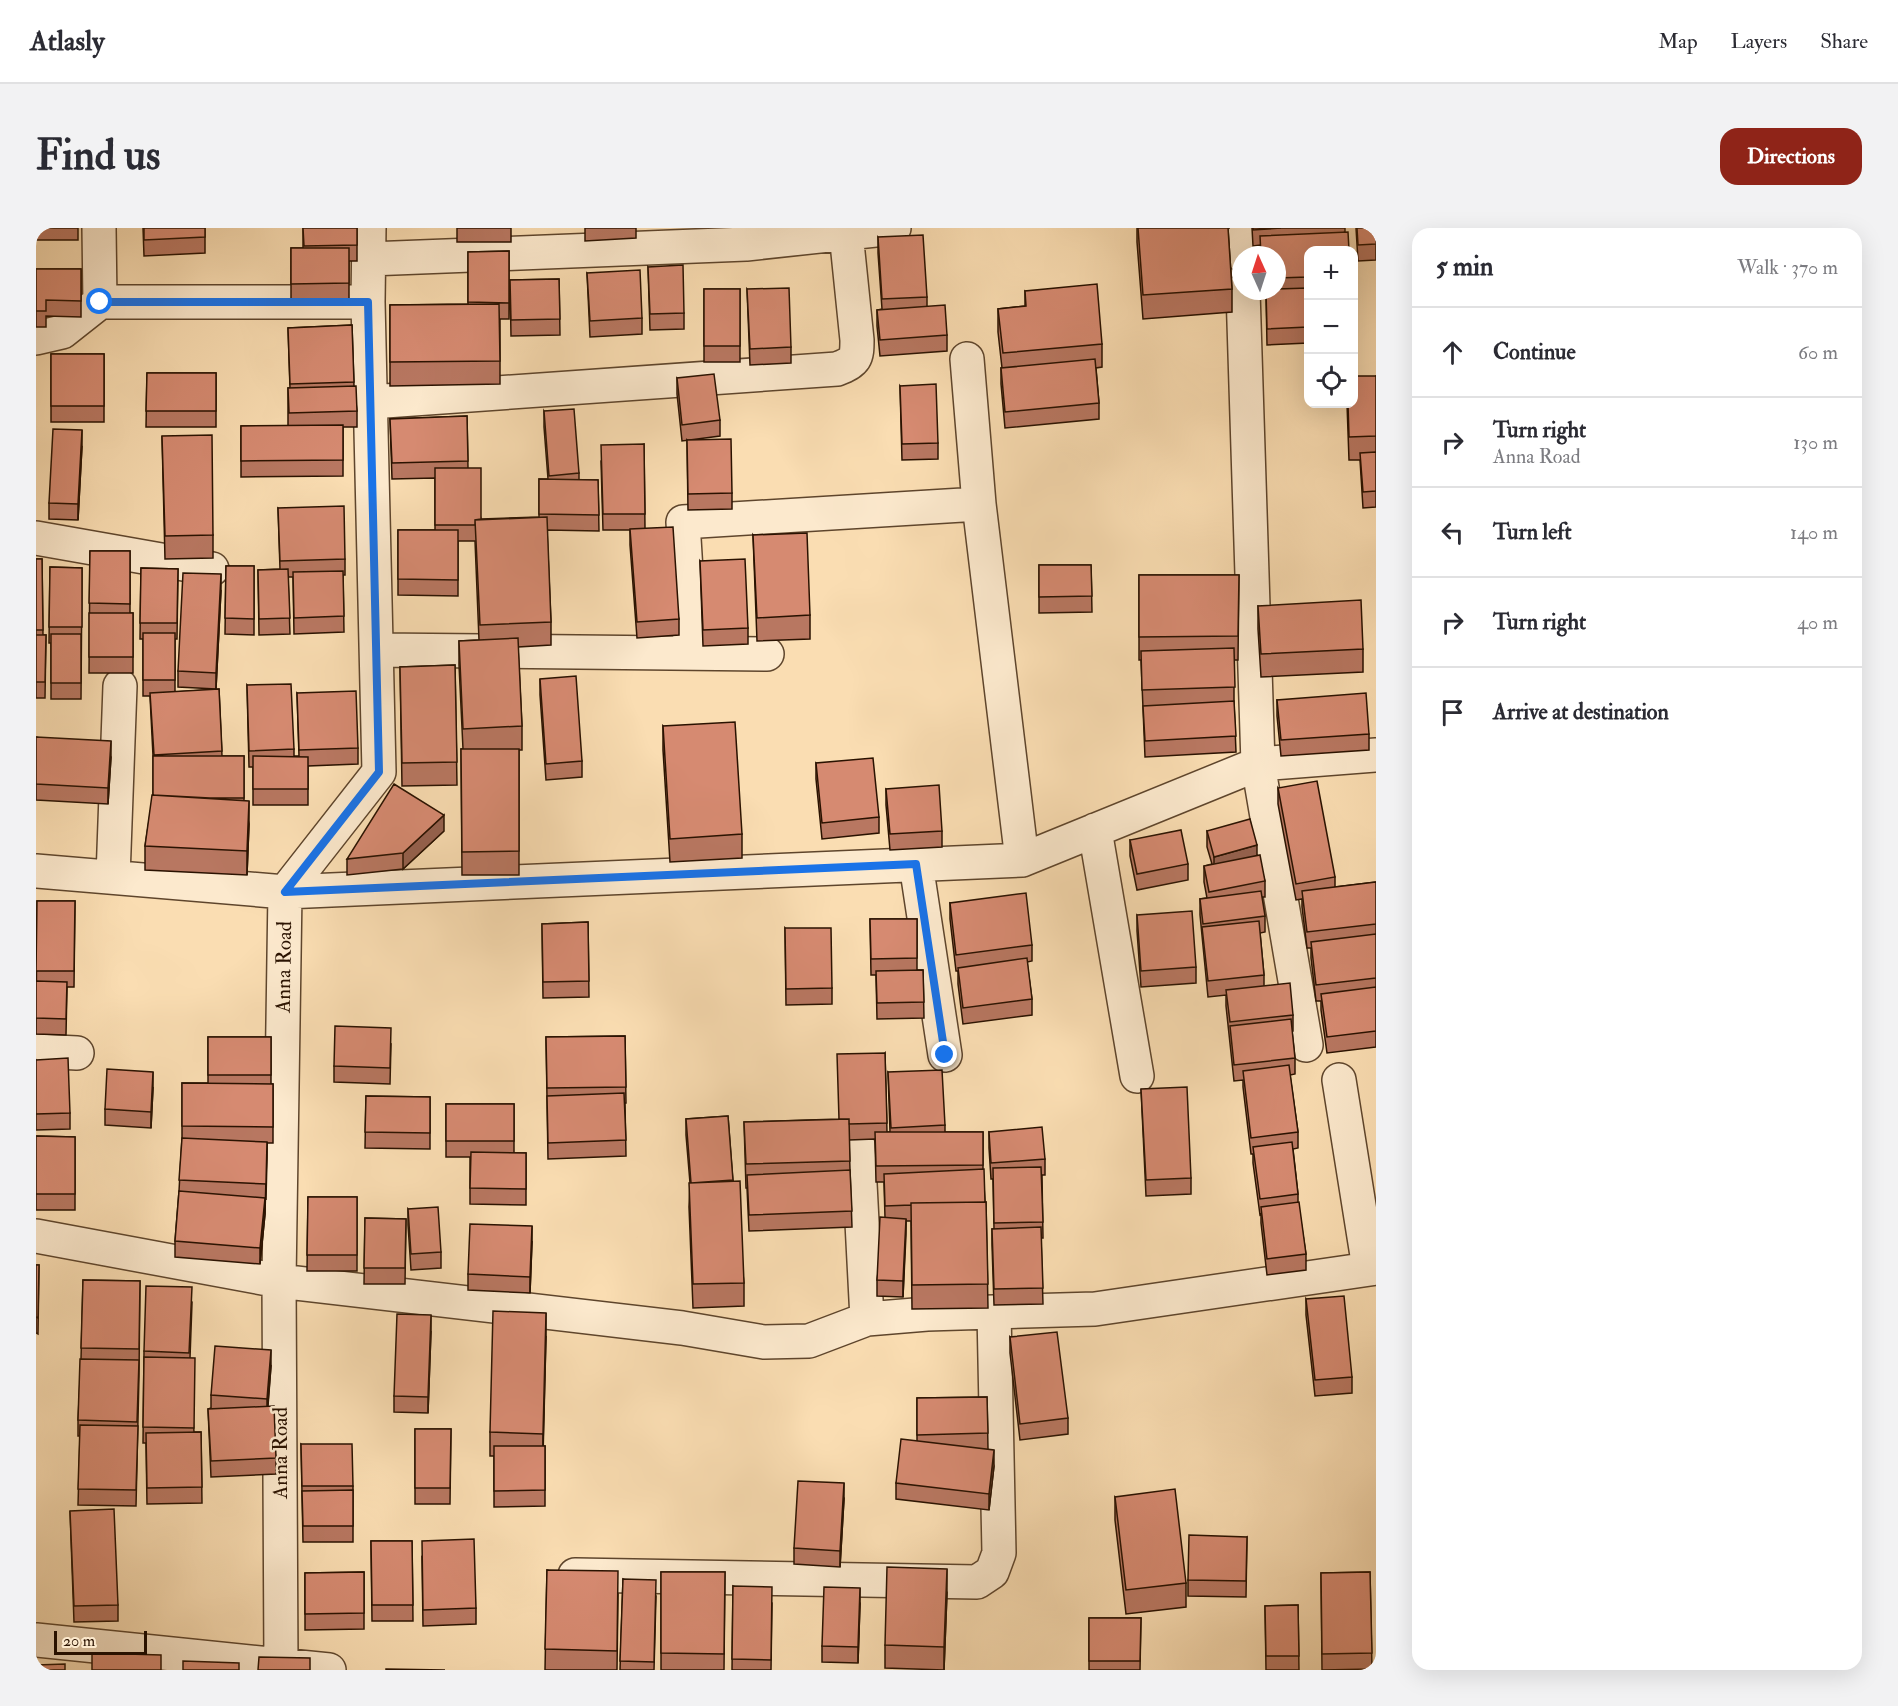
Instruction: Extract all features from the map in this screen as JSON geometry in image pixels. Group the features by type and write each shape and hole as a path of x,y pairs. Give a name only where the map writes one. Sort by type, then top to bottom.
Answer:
{"street":[{"path":"99,228 100,302"},
{"path":"369,243 746,244 894,228"},
{"path":"1241,228 1242,246"},
{"path":"371,402 837,369 850,364 857,355 846,233"},
{"name":"Anna Road","path":"281,1666 279,1281 285,892 379,772 368,302 369,243"},
{"path":"1243,300 1258,764 1306,1045"},
{"path":"36,338 62,333 100,302 368,302"},
{"path":"967,359 979,504 1022,860"},
{"path":"692,653 682,522 979,504"},
{"path":"36,538 212,569"},
{"path":"376,650 767,654"},
{"path":"113,877 120,686"},
{"path":"36,871 285,892 1022,860 1258,764 1376,755"},
{"path":"1095,830 1137,1076"},
{"path":"916,864 945,1055"},
{"path":"36,1051 77,1053"},
{"path":"36,1236 279,1281 682,1328 764,1342 809,1341 867,1319 927,1314 1095,1309 1373,1268 1339,1080"},
{"path":"858,1145 867,1319"},
{"path":"562,1575 977,1582 993,1572 999,1553 994,1312"},
{"path":"36,1640 329,1670"}],"building":[{"path":"144,228 205,228 205,237 144,240"},
{"path":"303,228 357,228 357,245 304,246"},
{"path":"1138,228 1228,228 1232,289 1143,295"},
{"path":"1253,228 1281,228 1253,230"},
{"path":"1357,228 1376,228 1376,244 1358,245"},
{"path":"1348,232 1349,246 1304,246 1304,277 1286,278 1286,246 1261,246 1260,236"},
{"path":"923,235 927,297 882,299 878,237"},
{"path":"291,248 349,248 349,283 291,284"},
{"path":"509,251 509,303 468,302 468,252"},
{"path":"683,265 684,313 650,314 648,267"},
{"path":"36,269 81,269 81,301 46,300 46,311 36,311"},
{"path":"640,270 642,318 590,321 587,273"},
{"path":"559,279 560,319 511,320 510,280"},
{"path":"1097,284 1102,344 1003,353 998,309 1026,306 1025,291"},
{"path":"789,288 791,347 750,349 747,289"},
{"path":"1304,288 1304,327 1267,329 1266,300 1286,300 1286,289"},
{"path":"704,289 740,289 740,346 704,346"},
{"path":"499,304 500,361 390,362 390,305"},
{"path":"945,305 947,335 880,340 877,310"},
{"path":"352,325 354,382 290,384 288,328"},
{"path":"51,354 104,354 104,406 51,406"},
{"path":"1095,359 1099,403 1005,412 1001,368"},
{"path":"147,373 216,373 216,411 146,411"},
{"path":"714,374 720,420 682,425 677,378"},
{"path":"1358,376 1376,376 1376,436 1349,437 1348,408 1358,408"},
{"path":"936,384 938,443 902,444 900,386"},
{"path":"356,386 357,411 289,413 288,388"},
{"path":"574,409 579,473 549,476 544,411"},
{"path":"467,416 468,461 392,463 390,419"},
{"path":"343,425 343,460 241,461 241,426"},
{"path":"53,429 82,430 78,504 49,503"},
{"path":"212,435 213,535 165,536 162,436"},
{"path":"731,439 732,493 688,494 687,440"},
{"path":"644,444 645,514 603,514 601,445"},
{"path":"1376,452 1376,491 1363,492 1360,453"},
{"path":"435,468 481,468 481,519 475,520 475,525 435,525"},
{"path":"539,479 598,480 599,515 539,514"},
{"path":"344,506 345,559 280,561 278,508"},
{"path":"547,517 551,622 480,625 475,520"},
{"path":"673,527 679,619 637,622 630,529"},
{"path":"398,530 458,530 458,580 398,579"},
{"path":"807,533 810,615 757,618 753,535"},
{"path":"90,551 130,551 130,604 89,603"},
{"path":"36,559 42,559 43,630 36,630"},
{"path":"745,559 748,628 703,630 700,561"},
{"path":"1039,565 1091,565 1092,596 1039,597"},
{"path":"226,566 254,566 254,619 225,618"},
{"path":"50,567 82,568 82,627 49,627"},
{"path":"141,568 178,569 177,623 140,623"},
{"path":"288,569 290,618 259,619 258,570"},
{"path":"343,571 344,616 294,618 293,572"},
{"path":"183,573 221,574 216,673 178,671"},
{"path":"1139,575 1239,575 1238,636 1139,637"},
{"path":"1361,600 1363,649 1261,654 1258,606"},
{"path":"89,613 133,613 133,657 89,657"},
{"path":"143,633 175,633 175,680 143,680"},
{"path":"51,634 81,634 81,683 51,683"},
{"path":"36,635 46,635 45,682 36,682"},
{"path":"518,638 522,726 463,729 459,641"},
{"path":"1234,648 1235,687 1142,690 1141,651"},
{"path":"455,665 457,762 402,763 400,667"},
{"path":"576,676 582,761 546,764 540,679"},
{"path":"291,684 294,749 249,751 247,685"},
{"path":"219,689 222,751 154,755 150,693"},
{"path":"356,691 358,748 299,750 297,693"},
{"path":"1366,693 1369,734 1281,740 1277,700"},
{"path":"1234,701 1236,736 1145,741 1143,706"},
{"path":"735,722 742,834 670,839 663,726"},
{"path":"36,737 111,741 108,788 36,784"},
{"path":"461,749 519,749 519,851 462,852"},
{"path":"153,756 244,756 244,798 153,795"},
{"path":"253,756 308,757 308,789 253,789"},
{"path":"873,758 879,817 822,823 816,763"},
{"path":"1317,781 1335,877 1296,884 1278,788"},
{"path":"394,784 444,815 403,853 347,859"},
{"path":"939,785 942,831 890,834 886,789"},
{"path":"152,795 249,801 247,851 145,846"},
{"path":"1250,819 1257,845 1214,857 1207,831"},
{"path":"1181,830 1188,864 1137,874 1130,840"},
{"path":"1260,855 1265,881 1209,892 1204,866"},
{"path":"1376,882 1376,924 1307,932 1302,891"},
{"path":"1261,891 1265,916 1203,924 1200,899"},
{"path":"1026,893 1032,945 956,955 950,903"},
{"path":"37,901 75,901 74,971 36,971"},
{"path":"1192,911 1196,967 1141,971 1137,915"},
{"path":"870,919 917,919 917,958 871,959"},
{"path":"1259,921 1264,975 1208,981 1202,927"},
{"path":"588,922 589,981 543,982 542,924"},
{"path":"785,928 831,928 832,988 786,989"},
{"path":"1376,934 1376,978 1316,985 1311,942"},
{"path":"1027,958 1032,999 963,1008 958,968"},
{"path":"923,970 924,1002 877,1003 876,971"},
{"path":"36,981 67,982 66,1019 36,1018"},
{"path":"1290,983 1293,1015 1230,1022 1226,990"},
{"path":"1376,987 1376,1031 1327,1037 1321,994"},
{"path":"1291,1019 1295,1058 1234,1065 1230,1026"},
{"path":"335,1026 391,1028 390,1068 334,1066"},
{"path":"625,1036 626,1087 547,1088 546,1037"},
{"path":"208,1037 271,1037 271,1075 208,1075"},
{"path":"885,1053 887,1123 849,1124 849,1119 839,1119 837,1054"},
{"path":"68,1058 70,1113 36,1114 36,1060"},
{"path":"1289,1065 1298,1132 1251,1138 1243,1071"},
{"path":"107,1069 153,1072 151,1112 105,1109"},
{"path":"942,1070 945,1125 891,1128 888,1072"},
{"path":"182,1083 273,1084 273,1127 182,1126"},
{"path":"1187,1087 1191,1178 1146,1180 1141,1089"},
{"path":"624,1093 626,1140 548,1143 547,1096"},
{"path":"366,1096 430,1097 430,1133 365,1132"},
{"path":"446,1104 514,1104 514,1141 446,1141"},
{"path":"728,1116 733,1180 691,1183 686,1119"},
{"path":"849,1119 850,1161 746,1164 744,1122"},
{"path":"1042,1127 1045,1159 991,1163 989,1132"},
{"path":"875,1132 983,1132 983,1165 876,1166"},
{"path":"36,1136 75,1137 75,1194 36,1194"},
{"path":"182,1138 267,1142 266,1184 179,1180"},
{"path":"1292,1142 1298,1194 1260,1199 1253,1147"},
{"path":"471,1152 526,1153 526,1189 470,1188"},
{"path":"1041,1167 1043,1222 994,1223 993,1168"},
{"path":"984,1169 985,1202 911,1203 911,1205 885,1206 884,1174"},
{"path":"850,1170 852,1211 749,1215 747,1175"},
{"path":"740,1181 744,1283 693,1284 689,1183"},
{"path":"179,1191 265,1198 260,1248 175,1241"},
{"path":"308,1197 357,1197 357,1255 307,1255"},
{"path":"986,1202 988,1284 912,1285 911,1203"},
{"path":"1299,1202 1306,1254 1267,1259 1261,1207"},
{"path":"438,1207 441,1252 411,1254 408,1209"},
{"path":"880,1217 906,1219 903,1281 877,1280"},
{"path":"365,1218 406,1219 405,1268 364,1268"},
{"path":"470,1224 532,1226 530,1277 468,1274"},
{"path":"1041,1227 1043,1288 994,1289 992,1229"},
{"path":"36,1265 39,1265 38,1318 36,1317"},
{"path":"83,1280 140,1281 139,1349 81,1348"},
{"path":"146,1286 192,1287 189,1353 144,1351"},
{"path":"1344,1296 1352,1377 1315,1380 1306,1299"},
{"path":"493,1311 546,1313 543,1434 490,1432"},
{"path":"397,1314 431,1315 428,1397 394,1396"},
{"path":"1057,1332 1068,1418 1020,1424 1010,1337"},
{"path":"215,1346 271,1350 267,1399 211,1395"},
{"path":"144,1357 195,1358 194,1428 143,1427"},
{"path":"80,1359 139,1360 137,1422 78,1420"},
{"path":"987,1397 988,1433 917,1435 917,1398"},
{"path":"274,1406 276,1458 211,1461 208,1409"},
{"path":"80,1425 138,1426 136,1490 78,1489"},
{"path":"415,1429 451,1429 450,1488 415,1488"},
{"path":"201,1432 202,1487 147,1488 146,1433"},
{"path":"901,1439 994,1450 989,1494 896,1483"},
{"path":"301,1444 352,1444 353,1486 302,1486"},
{"path":"494,1446 545,1446 545,1490 494,1491"},
{"path":"798,1481 844,1483 840,1551 794,1548"},
{"path":"1175,1489 1186,1583 1126,1590 1115,1497"},
{"path":"353,1490 353,1526 303,1526 302,1491"},
{"path":"114,1509 118,1605 74,1606 70,1511"},
{"path":"1189,1535 1247,1537 1246,1581 1188,1580"},
{"path":"474,1539 476,1608 423,1610 422,1541"},
{"path":"371,1541 412,1541 413,1605 372,1605"},
{"path":"887,1567 947,1569 944,1647 885,1645"},
{"path":"547,1570 618,1571 617,1651 545,1649"},
{"path":"364,1572 364,1613 305,1614 305,1573"},
{"path":"661,1572 725,1572 724,1654 661,1653"},
{"path":"1370,1572 1372,1653 1322,1654 1321,1573"},
{"path":"623,1579 656,1580 654,1662 620,1661"},
{"path":"733,1586 772,1587 771,1660 732,1659"},
{"path":"824,1587 860,1588 858,1647 822,1646"},
{"path":"1298,1605 1299,1656 1266,1656 1265,1606"},
{"path":"1089,1618 1141,1618 1140,1661 1089,1661"},
{"path":"92,1653 161,1655 161,1670 92,1670"},
{"path":"259,1657 310,1658 310,1670 258,1670"},
{"path":"183,1661 239,1663 239,1670 183,1670"},
{"path":"65,1664 65,1670 36,1670 36,1665"},
{"path":"386,1669 445,1670 386,1670"}],"route":[{"path":"100,302 368,302 379,772 285,892 916,864 945,1055"}]}
